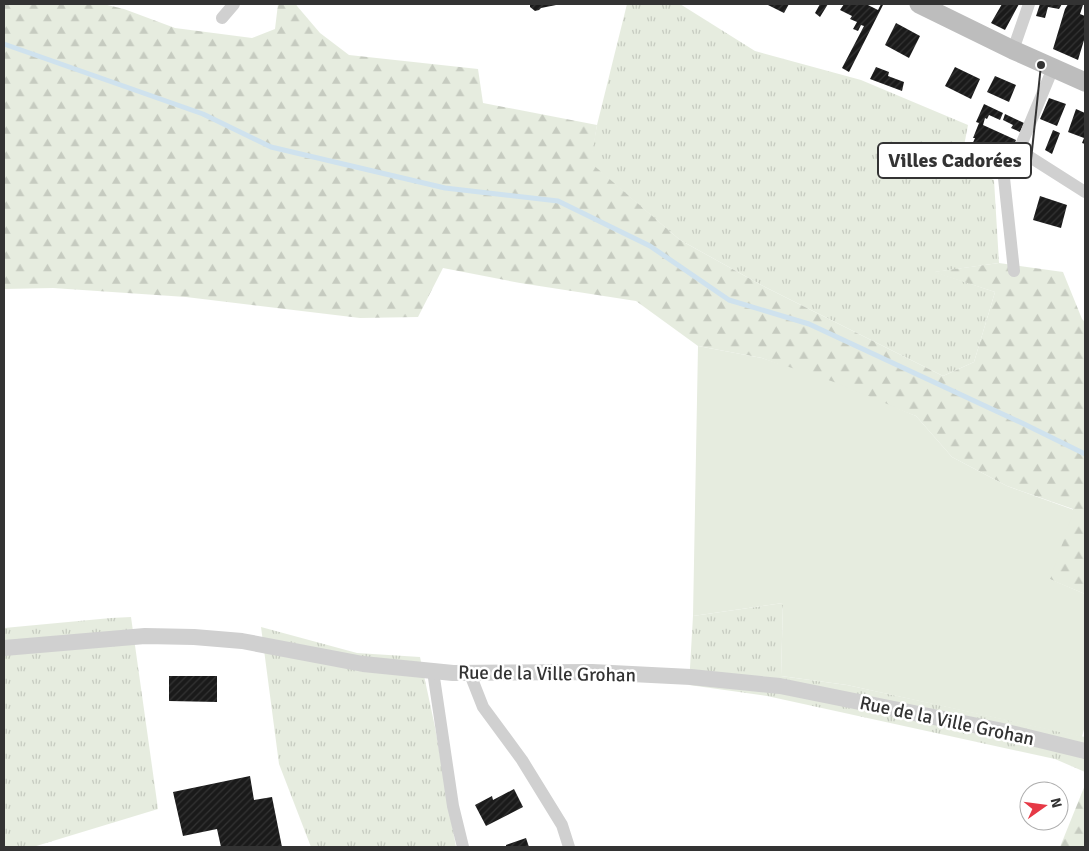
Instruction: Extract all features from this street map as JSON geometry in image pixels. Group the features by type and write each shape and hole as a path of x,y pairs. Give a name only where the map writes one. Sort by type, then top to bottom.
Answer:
{"main road":[{"path":"919,4 1013,50 1085,82"}],"street":[{"path":"222,18 234,4"},
{"path":"1013,50 1028,4"},
{"path":"1014,271 1004,178 1019,150 1053,68"},
{"path":"1019,150 1085,192"},
{"name":"Rue de la Ville Grohan","path":"4,648 145,636 194,637 242,641 363,664 470,674 602,672 691,677 780,686 998,730 1085,751"},
{"path":"433,671 452,806 463,847"},
{"path":"470,674 483,707 522,760 562,824 569,847"}],"green space":[{"path":"4,4 103,4 124,9 175,28 252,38 275,29 278,4 296,4 320,33 349,55 478,69 483,103 597,125 591,163 680,240 765,287 943,376 974,362 995,292 933,272 999,263 1063,272 1082,319 1085,322 1085,594 1049,579 1073,509 1007,486 952,457 916,416 762,358 698,346 636,301 520,283 443,268 418,317 360,318 186,297 53,288 4,289"},
{"path":"627,4 680,4 755,51 861,80 968,125 960,167 994,180 999,263 935,272 995,292 974,362 943,376 765,287 680,240 590,163 597,125"},
{"path":"698,346 762,358 837,383 916,416 952,457 1007,486 1074,510 1050,579 1085,594 1085,725 1082,737 847,685 781,676 783,603 693,616"},
{"path":"783,603 781,676 847,685 1085,737 1085,772 1055,759 767,696 689,685 693,616"},
{"path":"131,617 158,809 33,847 4,847 4,628"},
{"path":"261,627 357,653 420,657 435,727 456,847 311,847 279,764"},
{"path":"1085,785 1085,847 1060,847 1066,831 1069,831 1069,825"}],"building":[{"path":"530,4 556,5 535,11 530,7"},
{"path":"766,4 789,4 784,13"},
{"path":"820,4 828,4 820,17 815,13"},
{"path":"844,4 866,4 878,10 881,4 883,5 849,72 842,68 864,26 861,25 858,31 853,29 857,22 850,19 852,16 840,10"},
{"path":"1002,4 1019,4 1005,30 991,23"},
{"path":"1040,4 1062,4 1059,9 1048,7 1045,18 1036,16"},
{"path":"1068,4 1083,5 1080,14 1085,16 1085,37 1078,60 1053,49"},
{"path":"896,23 920,36 909,58 885,45"},
{"path":"876,67 889,72 888,76 904,82 902,91 870,79"},
{"path":"955,67 980,79 971,99 945,86"},
{"path":"995,76 1016,85 1009,102 987,92"},
{"path":"1049,98 1066,104 1057,126 1040,119"},
{"path":"984,104 1003,113 1000,120 989,115 987,119 985,118 983,125 1016,140 1007,159 996,155 997,149 994,157 971,147 979,123 976,122"},
{"path":"1076,109 1085,113 1085,144 1082,143 1084,138 1068,132"},
{"path":"1005,114 1024,123 1020,132 1011,128 1013,125 1003,120"},
{"path":"1053,130 1060,133 1052,154 1045,150"},
{"path":"1040,196 1067,205 1061,228 1033,220"},
{"path":"169,676 217,676 217,702 169,701"},
{"path":"250,776 254,800 272,797 282,847 221,847 217,829 183,836 173,792"},
{"path":"514,789 523,807 486,826 475,805 492,796 493,800"},
{"path":"526,838 529,847 506,847 506,845"}],"waterway":[{"path":"4,44 203,114 271,147 445,188 558,201 650,246 729,300 809,324 1085,454"}],"place":[{"name":"Villes Cadorées","path":"1041,65"}]}
